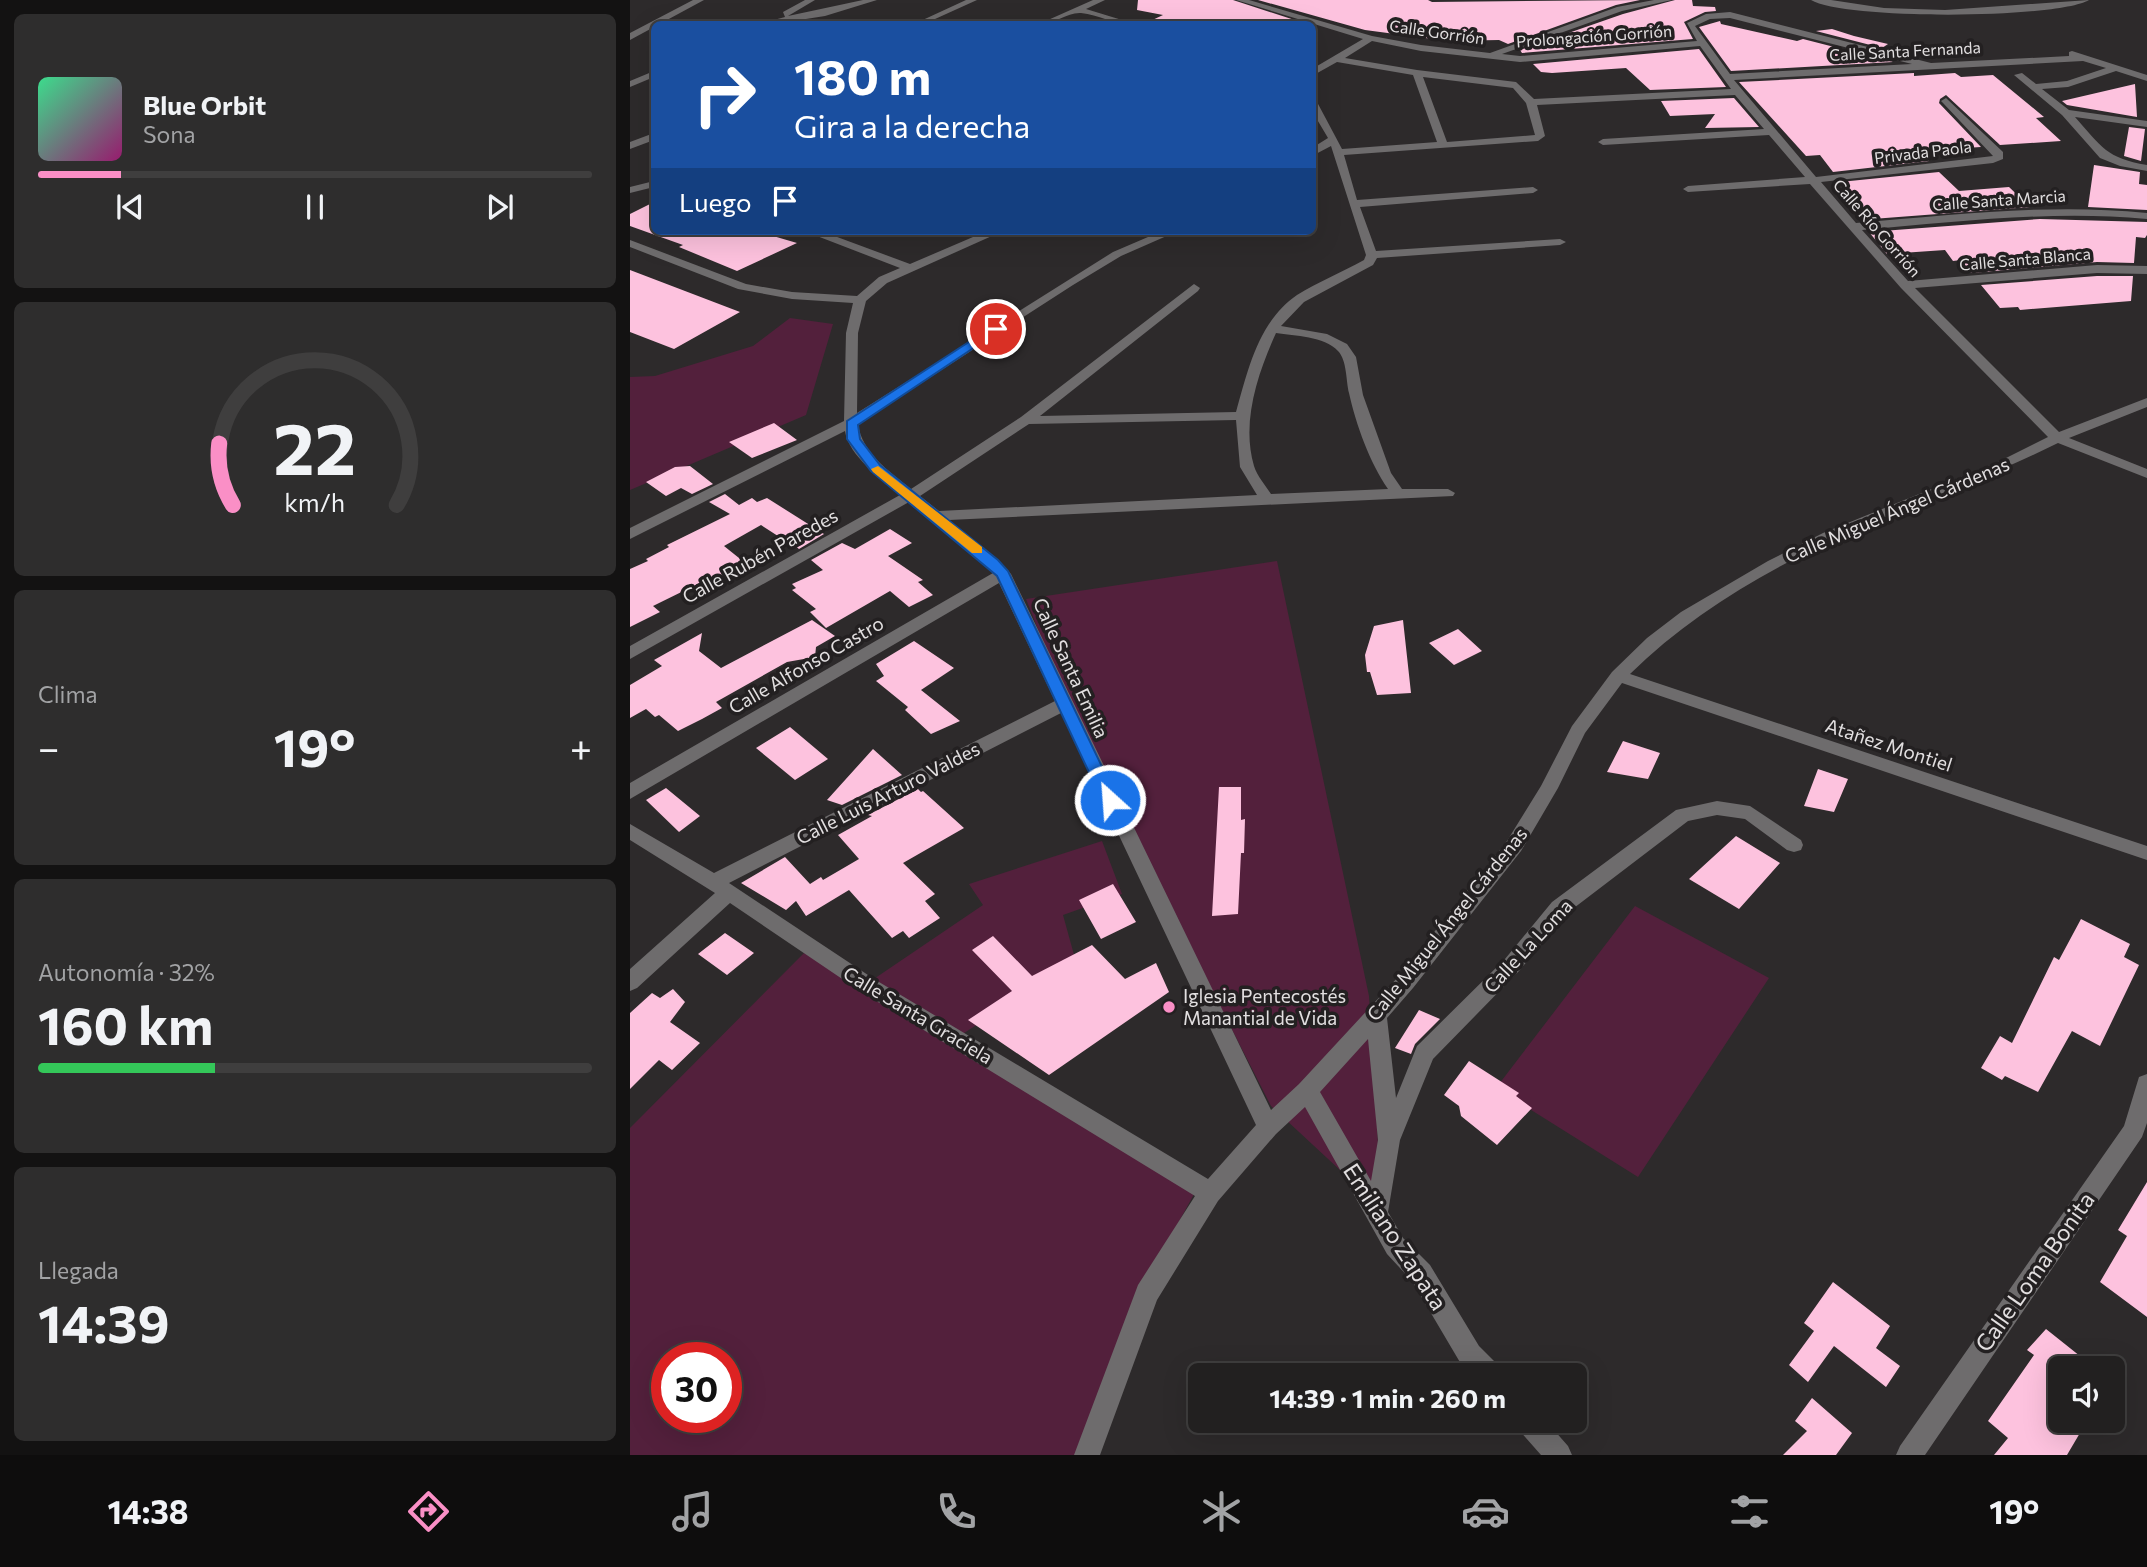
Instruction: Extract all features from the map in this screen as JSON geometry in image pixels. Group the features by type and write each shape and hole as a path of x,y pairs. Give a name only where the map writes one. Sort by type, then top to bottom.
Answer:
{"street":[{"path":"660,21 699,0"},
{"path":"774,21 811,0"},
{"path":"781,21 873,0"},
{"path":"925,21 973,0"},
{"path":"1051,21 1101,0"},
{"name":"Calle Gorrión","path":"1240,0 1312,21"},
{"name":"Calle Gorrión","path":"1316,22 1371,38 1488,56 1620,9 1668,0"},
{"path":"1815,0 1884,11 1945,13 2058,6 2085,0"},
{"path":"1079,10 1120,21"},
{"name":"Calle Río Gorrión","path":"1927,65 1730,15 1709,16 1691,23 1738,92 1853,227 1905,285 2057,438"},
{"path":"935,17 946,21"},
{"path":"630,37 651,26"},
{"path":"1316,71 1371,38"},
{"name":"Prolongación Gorrión","path":"1488,56 1548,58 1704,43"},
{"path":"2065,51 2147,78"},
{"name":"Calle Santa Fernanda","path":"1729,77 2082,58"},
{"path":"1337,59 1417,73 1516,85 1531,102 1538,138 1339,152"},
{"path":"2033,87 2068,84 2116,68"},
{"path":"1417,73 1443,145"},
{"path":"630,83 651,75"},
{"path":"2019,75 2066,113 2105,156 2124,164 2147,168"},
{"path":"1531,102 1738,92"},
{"name":"Privada Paola","path":"1814,180 1993,160 1999,157 1998,152 1946,101"},
{"path":"1267,499 1247,467 1242,416 1258,358 1272,328 1300,299 1369,262 1372,255 1353,204 1339,152 1316,109"},
{"path":"2066,113 2147,124"},
{"path":"1603,142 1773,132"},
{"path":"630,146 651,137"},
{"path":"1316,150 1334,139"},
{"path":"1688,189 1814,180"},
{"path":"630,190 651,185"},
{"path":"1353,204 1533,190"},
{"name":"Calle Santa Marcia","path":"1853,227 2067,210 2147,216"},
{"path":"821,235 910,268"},
{"path":"630,243 647,247 728,282 768,293 860,300 883,280 988,235"},
{"path":"630,534 851,423 1069,282 1117,254 1162,235"},
{"path":"1372,255 1560,242"},
{"name":"Calle Santa Blanca","path":"1905,285 2097,269 2147,270"},
{"name":"Calle Rubén Paredes","path":"630,653 911,495 1026,420 1194,288"},
{"name":"Calle Santa Emilia","path":"860,300 852,333 853,439 876,468 1003,574 1268,1127"},
{"path":"1272,328 1322,337 1342,347 1349,357 1356,395 1384,473 1398,493"},
{"name":"Calle Miguel Ángel Cárdenas","path":"1087,1455 1147,1293 1210,1192 1406,982 1514,846 1549,788 1578,730 1618,676 1653,642 1687,615 1773,564 1828,536 2003,465 2057,438 2147,402"},
{"path":"1026,420 1242,416"},
{"path":"2057,438 2147,474"},
{"path":"935,516 1398,493 1448,493"},
{"name":"Calle Alfonso Castro","path":"630,792 1003,574"},
{"name":"Atañez Montiel","path":"1618,676 2147,853"},
{"name":"Calle Luis Arturo Valdes","path":"630,982 720,888 1063,704"},
{"name":"Calle La Loma","path":"1388,1140 1425,1053 1448,1027 1512,965 1559,908 1683,815 1717,808 1750,813 1794,845"},
{"name":"Calle Santa Graciela","path":"630,831 867,985 1210,1192"},
{"path":"1376,1015 1388,1140 1376,1216"},
{"name":"Calle Loma Bonita","path":"1909,1455 2140,1134 2147,1083"},
{"name":"Emiliano Zapata","path":"1307,1091 1376,1216 1395,1246 1421,1273 1470,1355 1478,1363"},
{"path":"1539,1433 1559,1455"}],"shaded area":[{"path":"790,318 833,324 806,415 630,490 630,377 655,376 753,346"},
{"path":"1277,561 1369,996 1382,1209 1271,1106 1074,720 1026,599"},
{"path":"1102,841 1122,894 1063,915 1076,962 953,1040 1199,1185 1142,1289 1084,1455 630,1455 630,1128 804,953 862,987 983,905 969,884"},
{"path":"1635,906 1769,978 1638,1177 1496,1088"}],"building":[{"path":"1138,0 1233,0 1298,21 1150,21 1163,15 1137,10"},
{"path":"1258,0 1640,0 1616,5 1508,44 1499,40 1448,41 1365,30"},
{"path":"1675,0 1692,0 1693,6 1715,7 1716,11 1705,12 1684,22 1693,39 1522,53 1520,50 1623,14"},
{"path":"1720,21 1721,24 1797,41 1803,39 1893,62 1731,71 1699,27"},
{"path":"1832,29 1888,44 1882,48 1816,31"},
{"path":"1699,49 1726,87 1650,90 1626,68 1552,73 1541,72 1533,64"},
{"path":"1914,73 1914,76 1955,73 1961,77 1993,75 2044,117 2036,118 2061,141 2000,145 1946,95 1939,103 1981,147 1918,151 1929,161 1833,172 1820,155 1806,156 1739,82"},
{"path":"2135,84 2137,117 2067,105 2062,101"},
{"path":"1734,98 1759,127 1705,128 1715,114 1670,116 1661,101"},
{"path":"2129,127 2145,129 2141,161 2124,156"},
{"path":"2094,165 2140,172 2139,184 2147,185 2147,210 2088,207"},
{"path":"1939,172 1959,191 2009,187 2030,207 1859,220 1848,205 1857,205 1840,182"},
{"path":"651,204 651,234 630,226 630,214"},
{"path":"2040,219 2147,222 2147,235 2145,238 2136,237 2134,263 2097,262 1971,273 1961,260 1953,261 1945,250 1887,254 1869,232"},
{"path":"655,235 770,235 797,243 737,271 679,247 683,245"},
{"path":"630,270 740,312 674,349 630,332"},
{"path":"2097,276 2133,276 2131,301 2020,310 2018,307 2000,308 1981,285"},
{"path":"774,423 797,440 752,458 729,442"},
{"path":"690,466 713,484 692,494 681,488 666,496 646,482 675,467"},
{"path":"725,494 739,505 752,498 757,502 767,498 824,534 799,549 784,536 781,538 761,525 724,546 749,566 722,579 716,575 653,606 660,612 630,627 630,569 648,561 646,559 669,547 667,545 730,514 709,502"},
{"path":"890,529 912,543 888,556 923,580 918,582 933,595 909,607 890,591 826,628 810,612 816,609 792,590 796,588 792,584 823,570 811,560 842,543 855,549"},
{"path":"812,620 835,636 816,647 815,657 787,662 716,702 722,708 702,719 678,731 659,715 655,717 646,709 630,718 630,685 662,666 654,660 702,633 699,651 721,668"},
{"path":"1403,620 1411,693 1377,695 1370,672 1367,672 1365,655 1374,626"},
{"path":"1458,629 1482,651 1454,665 1429,643"},
{"path":"914,641 954,668 921,690 960,721 931,734 905,710 908,707 876,681 884,676 876,664"},
{"path":"790,727 828,759 795,780 756,748"},
{"path":"1623,741 1660,753 1648,779 1607,772"},
{"path":"873,749 902,775 842,805 827,800"},
{"path":"1818,769 1848,779 1834,812 1804,806"},
{"path":"1219,787 1241,787 1241,820 1245,819 1244,853 1241,853 1238,914 1212,916"},
{"path":"666,788 700,816 679,832 646,800"},
{"path":"918,789 964,828 903,863 935,894 925,901 940,918 909,938 903,931 892,938 849,890 806,916 796,901 786,910 741,883 785,857 810,884 821,877 823,880 859,859 838,835 872,816 868,815"},
{"path":"1736,836 1780,863 1739,909 1689,879"},
{"path":"1113,884 1136,922 1101,939 1079,900"},
{"path":"2081,919 2130,944 2124,957 2139,965 2100,1046 2072,1031 2038,1092 2005,1076 2002,1080 1981,1068 2000,1036 2012,1043 2054,957 2059,960"},
{"path":"725,933 754,953 727,975 698,954"},
{"path":"993,936 1032,976 1092,945 1125,979 1156,963 1169,992 1049,1075 968,1020 1012,991 972,950"},
{"path":"673,989 685,1002 670,1022 700,1043 672,1070 659,1060 630,1089 630,1013 652,993 660,998"},
{"path":"1419,1010 1440,1019 1415,1044 1411,1054 1395,1048"},
{"path":"1469,1061 1519,1093 1516,1096 1532,1108 1497,1145 1461,1116 1459,1106 1444,1095"},
{"path":"2147,1182 2147,1317 2100,1282 2127,1236 2118,1230"},
{"path":"1833,1282 1890,1326 1876,1348 1900,1366 1886,1387 1834,1346 1808,1382 1789,1365 1814,1331 1804,1323"},
{"path":"2046,1329 2080,1356 2048,1356 2048,1433 2080,1433 2067,1455 1994,1455 2008,1438 1988,1421 2034,1355 2027,1350"},
{"path":"1812,1398 1852,1433 1836,1455 1783,1455 1807,1431 1795,1421"}],"slow traffic":[{"path":"878,469 977,550"}],"place":[{"name":"Iglesia Pentecostés Manantial de Vida","path":"1169,1007"}],"route":[{"path":"996,329 851,423 853,439 876,468 1003,574 1110,800"}]}
